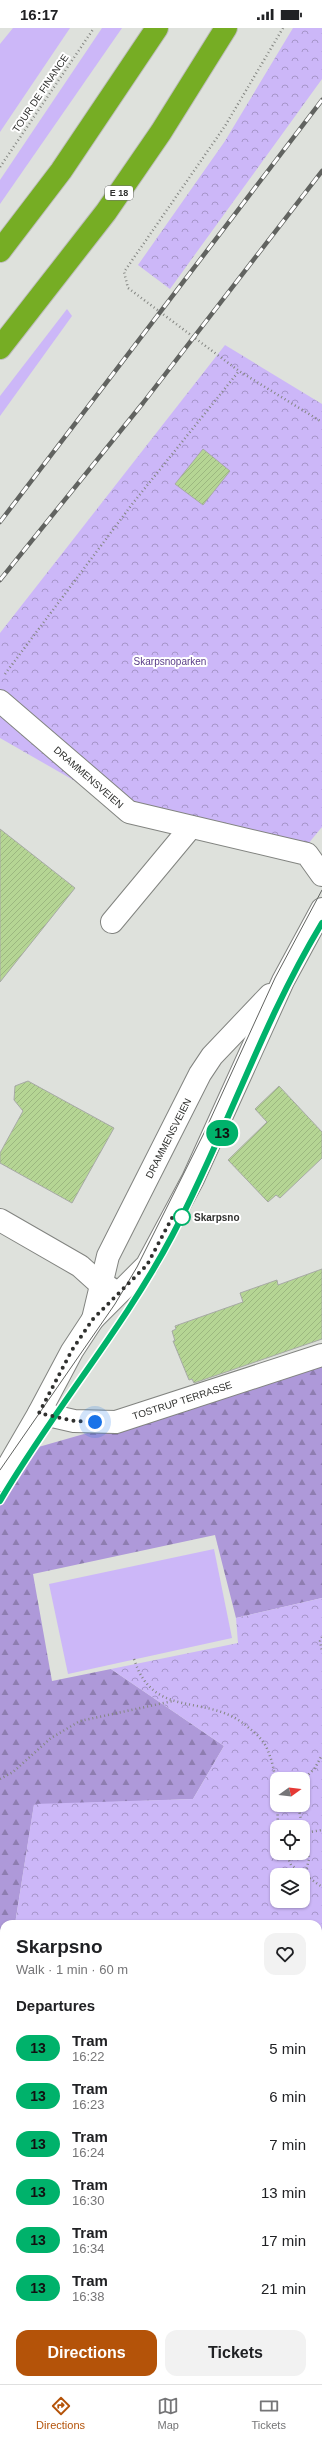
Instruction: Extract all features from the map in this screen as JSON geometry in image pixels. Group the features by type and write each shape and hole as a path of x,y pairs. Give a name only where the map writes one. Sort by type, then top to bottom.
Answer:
{"highway":[{"path":"0,251 61,171 157,28"},
{"name":"E 18","path":"0,348 106,212 165,126 226,28"}],"street":[{"name":"DRAMMENSVEIEN","path":"0,701 129,812 307,854 322,875"},
{"path":"112,922 191,827"},
{"name":"DRAMMENSVEIEN","path":"0,1480 39,1413 72,1350 93,1319 122,1293 147,1265 193,1179 283,981 322,909"},
{"name":"DRAMMENSVEIEN","path":"93,1319 100,1284 108,1256 204,1068 212,1056 283,981"},
{"path":"0,1220 80,1266 100,1284 122,1293"},
{"name":"TOSTRUP TERRASSE","path":"39,1413 74,1421 116,1422 322,1355"}],"path":[{"name":"TOUR DE FINANCE","path":"0,167 94,28"},
{"path":"283,28 225,126 124,272 128,288 239,371 322,422"},
{"path":"5,675 132,503 239,371"},
{"path":"322,1637 320,1641 322,1652"},
{"path":"134,1659 147,1686 159,1696 173,1701 224,1712 238,1718 254,1731 268,1751 274,1772"},
{"path":"0,1779 13,1772 51,1738 80,1721 173,1701"},
{"path":"310,1773 315,1768 322,1755"},
{"path":"310,1832 322,1830"},
{"path":"289,1860 291,1865 295,1868"},
{"path":"310,1880 322,1888"}],"green space":[{"path":"13,28 70,28 0,132 0,44"},
{"path":"102,28 122,28 0,204 0,180"},
{"path":"293,28 322,28 322,79 170,289 138,265 225,141"},
{"path":"67,309 72,316 0,416 0,396"},
{"name":"Skarpsnoparken","path":"225,345 322,404 322,827 303,850 129,812 0,738 0,633"},
{"path":"322,1366 322,1598 236,1618 215,1535 33,1574 52,1681 111,1669 224,1746 193,1799 34,1805 16,1920 0,1920 0,1499 28,1450"},
{"path":"214,1549 232,1638 68,1674 49,1584"},
{"path":"322,1598 322,1920 16,1920 34,1804 193,1799 224,1746 111,1669 238,1643 236,1618"}],"building":[{"path":"203,449 230,471 203,505 175,484"},
{"path":"0,829 75,888 0,982"},
{"path":"28,1081 114,1128 72,1203 0,1163 0,1153 23,1111 14,1100 15,1086"},
{"path":"279,1086 322,1132 322,1158 280,1198 276,1195 268,1202 228,1160 267,1122 255,1109"},
{"path":"322,1269 322,1339 194,1383 192,1379 189,1380 173,1341 175,1341 172,1331 176,1329 175,1326 243,1302 240,1293 277,1280 278,1285"}],"tram line":[{"path":"0,1470 115,1304 137,1267 205,1131 275,978 322,890"},
{"path":"0,1501 43,1434 132,1304 172,1236 192,1197 281,1000 322,923"},
{"name":"13","path":"0,1501 17,1472 128,1313 152,1273 173,1235 198,1183 271,1021 322,923"}],"railway":[{"path":"0,522 322,100"},
{"path":"0,580 143,403 322,171"}],"place":[{"name":"Skarpsno","path":"182,1217"}],"route":[{"path":"95,1422 74,1421 39,1413 72,1350 93,1319 122,1293 147,1265 173,1216 182,1217"}]}
